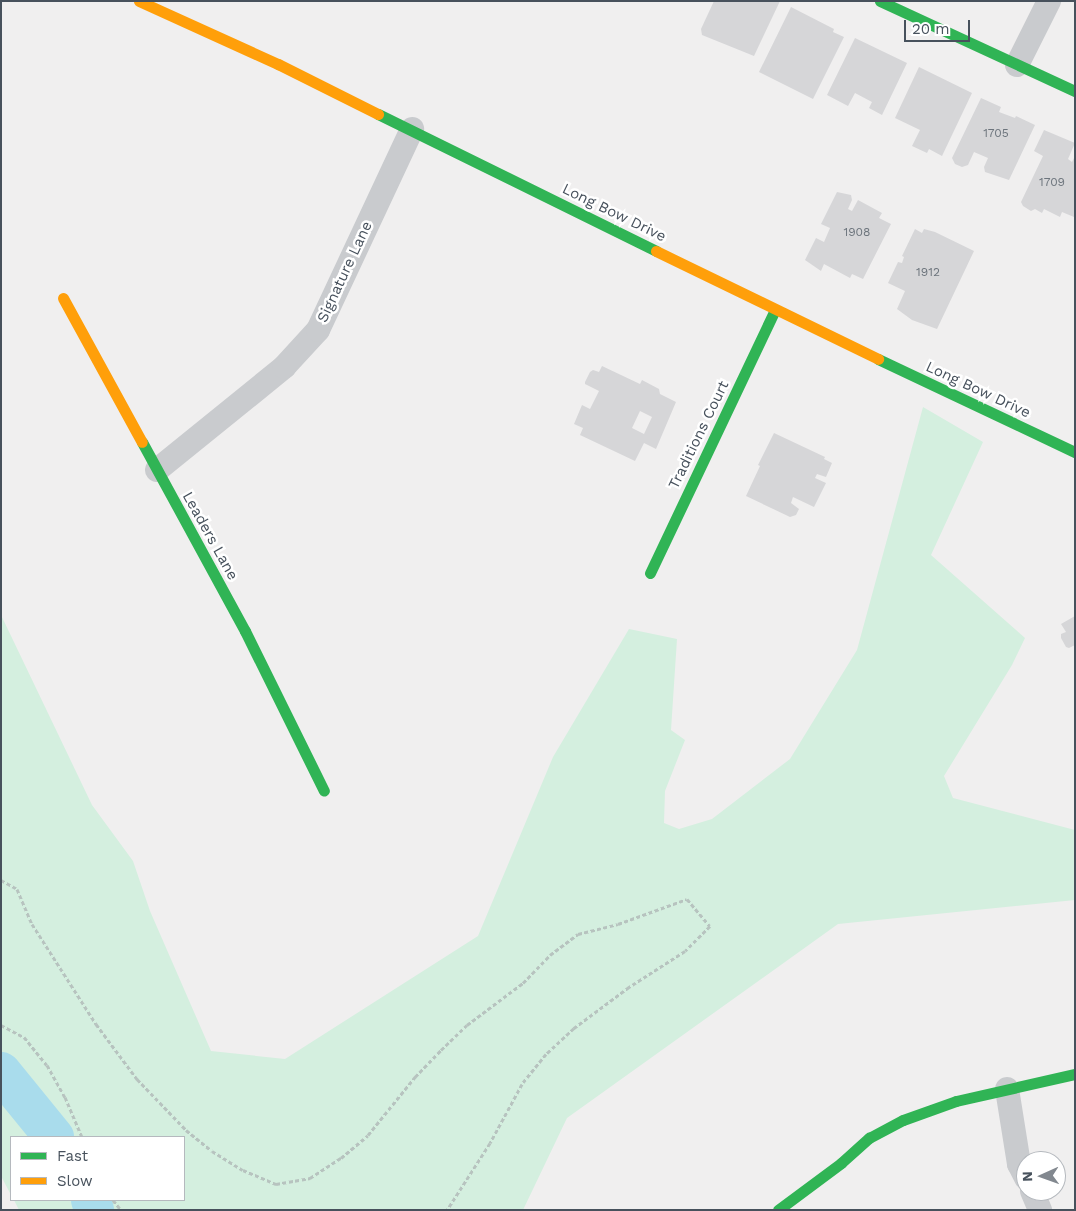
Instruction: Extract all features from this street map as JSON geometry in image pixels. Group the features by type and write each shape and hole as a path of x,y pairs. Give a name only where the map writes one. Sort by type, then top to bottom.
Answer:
{"street":[{"name":"Long Bow Drive","path":"139,1 278,64 775,310 1075,452"},
{"path":"880,1 1075,91"},
{"path":"1017,65 1049,1"},
{"name":"Signature Lane","path":"157,470 284,367 318,330 412,129"},
{"name":"Leaders Lane","path":"63,298 245,631 324,791"},
{"name":"Traditions Court","path":"650,573 775,310"},
{"path":"778,1210 841,1164 870,1138 903,1120 956,1101 1075,1074"},
{"path":"1007,1089 1017,1151"}],"path":[{"path":"1,880 17,889 32,924 96,1024 137,1079 186,1130 212,1151 244,1170 276,1184 310,1178 341,1158 368,1135 415,1077 467,1025 523,984 550,955 578,934 618,924 687,899 710,926 685,950 629,987 574,1028 546,1054 522,1084 490,1143 447,1210"},
{"path":"1,1025 24,1037 47,1065 65,1097 82,1136"}],"green space":[{"path":"923,407 983,442 931,555 1025,638 1012,665 944,776 953,798 1075,830 1075,900 838,924 567,1118 523,1210 19,1210 14,1201 185,1201 185,1136 10,1136 10,1193 1,1176 1,615 92,805 133,861 150,911 211,1051 285,1059 478,936 553,757 629,629 677,639 671,730 685,740 665,791 664,823 679,829 712,819 790,759 857,650"}],"building":[{"path":"714,1 780,1 754,56 702,35 701,29"},
{"path":"791,7 834,29 833,32 844,37 813,99 759,72"},
{"path":"855,38 907,63 882,115 869,108 872,102 855,93 848,106 827,95"},
{"path":"919,67 972,93 942,156 929,149 927,153 912,146 920,130 895,118"},
{"path":"981,98 1001,107 999,112 1015,118 1016,116 1035,125 1009,180 985,172 984,167 988,158 974,152 968,165 962,167 955,164 952,158"},
{"path":"1044,130 1075,143 1068,159 1072,162 1075,156 1074,217 1062,212 1060,217 1044,209 1042,213 1035,209 1031,211 1023,206 1021,202 1043,156 1034,151"},
{"path":"837,192 851,195 852,200 848,209 852,211 858,200 882,213 879,218 891,224 863,279 852,274 850,278 824,264 821,271 805,260 816,238 824,242 830,228 821,224"},
{"path":"915,229 922,233 924,229 935,232 974,251 937,329 912,320 897,309 905,291 888,283 898,262 902,263 904,257 902,256"},
{"path":"602,366 640,384 642,380 659,389 660,394 676,402 656,449 644,443 635,461 580,435 583,428 574,424 582,405 590,409 599,391 585,384 585,382 590,372 593,370 599,372","holes":["640,411 652,417 644,434 632,428"]},
{"path":"774,433 825,457 824,459 832,463 826,477 817,474 815,478 826,483 814,507 793,497 791,503 799,509 796,515 790,517 746,496 760,466 758,465"},
{"path":"1075,616 1075,645 1069,648 1066,647 1061,638 1061,634 1066,632 1061,624"}],"waterway":[{"path":"1,1072 53,1136"},
{"path":"91,1201 94,1210"}],"traffic: fast":[{"path":"880,1 1075,91"},
{"path":"378,114 656,251"},
{"path":"650,573 775,310"},
{"path":"878,359 1075,452"},
{"path":"142,442 245,631 324,791"},
{"path":"778,1210 841,1163 869,1138 903,1120 956,1101 1075,1074"}],"traffic: slow":[{"path":"139,1 278,64 378,114"},
{"path":"656,251 878,359"},
{"path":"63,298 142,442"}]}
